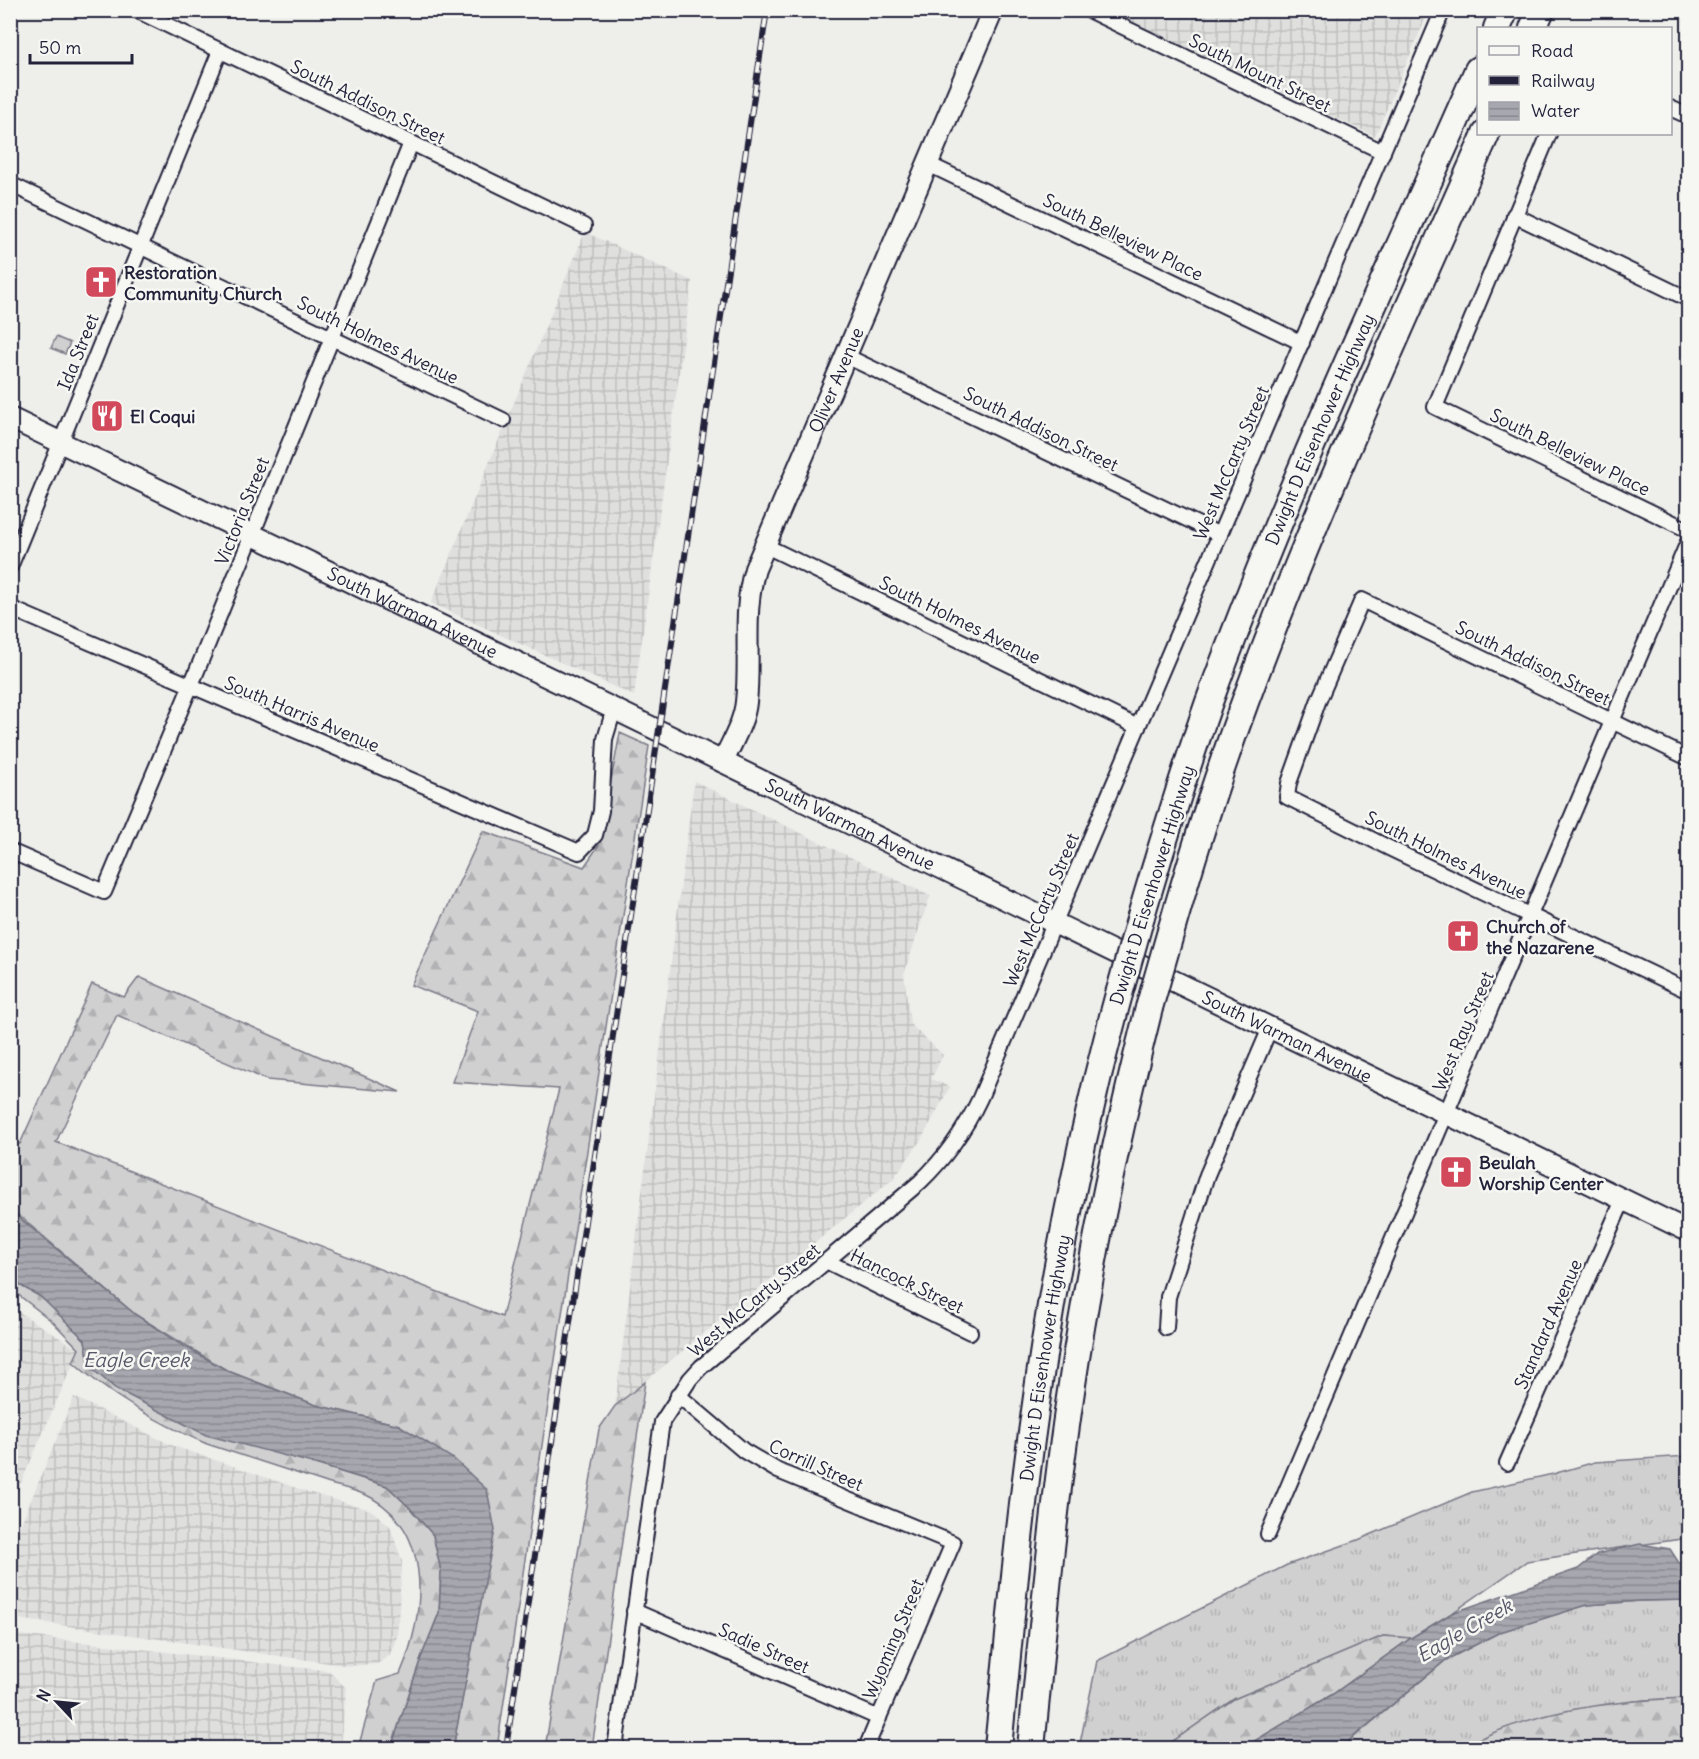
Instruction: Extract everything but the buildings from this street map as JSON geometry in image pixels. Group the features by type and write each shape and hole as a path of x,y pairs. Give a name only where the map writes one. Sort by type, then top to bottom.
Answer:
{"highway":[{"path":"1497,27 1505,10"},
{"path":"1533,27 1541,10"},
{"name":"Dwight D Eisenhower Highway","path":"998,1749 1027,1468 1047,1329 1093,1094 1141,916 1172,811 1247,603 1309,453 1477,75"},
{"name":"Dwight D Eisenhower Highway","path":"1031,1749 1056,1503 1071,1392 1100,1221 1149,1008 1223,764 1286,594 1327,495 1486,135"}],"main road":[{"name":"Oliver Avenue","path":"723,762 745,708 750,592 755,569 993,10"},
{"name":"South Warman Avenue","path":"10,418 1689,1232"}],"street":[{"name":"South Addison Street","path":"136,10 584,226"},
{"name":"South Mount Street","path":"1088,10 1383,152"},
{"name":"West McCarty Street","path":"615,1749 662,1422 678,1395 700,1367 828,1262 920,1182 939,1164 962,1133 980,1098 1055,923 1443,10"},
{"name":"Ida Street","path":"10,567 220,51"},
{"path":"1672,108 1689,116"},
{"path":"1549,135 1514,215 1689,299"},
{"name":"Victoria Street","path":"10,851 104,892 191,686 411,142"},
{"name":"South Belleview Place","path":"928,164 1302,343"},
{"name":"South Holmes Avenue","path":"10,184 503,420"},
{"name":"South Belleview Place","path":"1514,215 1436,407 1689,530"},
{"name":"South Addison Street","path":"846,356 1220,535"},
{"name":"West Ray Street","path":"1268,1534 1689,542"},
{"name":"South Holmes Avenue","path":"766,546 1138,727"},
{"name":"South Addison Street","path":"1287,797 1289,783 1318,702 1362,600 1689,758"},
{"name":"South Harris Avenue","path":"10,608 579,852 595,835 601,811 605,739 614,709"},
{"name":"South Holmes Avenue","path":"1287,797 1689,991"},
{"path":"1166,1328 1168,1298 1207,1175 1270,1028"},
{"name":"Standard Avenue","path":"1507,1463 1623,1200"},
{"name":"Hancock Street","path":"828,1262 970,1332"},
{"name":"Corrill Street","path":"678,1395 744,1451 778,1472 953,1543"},
{"name":"Wyoming Street","path":"866,1749 953,1543"},
{"name":"Sadie Street","path":"634,1611 879,1718"}],"shaded area":[{"path":"1105,11 1429,11 1375,136"},
{"path":"585,232 692,281 634,696 431,603"},
{"path":"694,781 930,896 904,974 910,1024 943,1055 931,1079 950,1087 921,1140 893,1179 615,1406"},
{"path":"11,1307 79,1350 11,1506"},
{"path":"74,1397 171,1445 311,1493 371,1510 390,1526 402,1561 397,1637 389,1656 377,1664 350,1666 11,1618 11,1548"},
{"path":"11,1634 329,1671 346,1688 341,1748 11,1748"}],"green space":[{"path":"56,337 70,343 65,354 51,348"},
{"path":"620,733 649,746 497,1748 453,1748 479,1608 399,1425 316,1405 228,1371 136,1315 11,1209 10,1139 20,1144 92,984 124,997 139,977 400,1092 267,1080 117,1015 56,1142 502,1317 559,1089 452,1082 478,1011 411,985 483,831 584,867 599,845"},
{"path":"10,1280 41,1297 85,1340 90,1367 312,1463 387,1486 433,1535 441,1571 439,1613 421,1658 391,1748 358,1748 377,1681 400,1674 415,1628 419,1578 415,1554 406,1533 392,1514 367,1495 207,1444 137,1409 104,1387 73,1362 79,1349 53,1322 11,1289"},
{"path":"645,1382 592,1748 545,1748 599,1429 615,1406"},
{"path":"1688,1456 1688,1538 1527,1561 1452,1613 1411,1638 1383,1636 1234,1699 1163,1748 1079,1748 1097,1661 1287,1565 1358,1540 1472,1492 1595,1462"},
{"path":"1688,1600 1688,1698 1644,1700 1577,1709 1506,1728 1461,1748 1341,1748 1446,1660 1500,1632 1587,1605"},
{"path":"1383,1636 1411,1638 1333,1694 1243,1748 1163,1748 1234,1699"},
{"path":"1688,1698 1688,1748 1642,1746 1640,1748 1461,1748 1514,1725 1562,1712 1612,1703"}],"water":[{"name":"Eagle Creek","path":"11,1211 136,1315 177,1342 228,1371 316,1405 399,1425 455,1460 487,1490 495,1530 453,1748 391,1748 421,1658 439,1613 441,1571 433,1535 387,1486 206,1435 116,1389 90,1367 85,1340 41,1297 11,1280"},
{"name":"Eagle Creek","path":"1640,1544 1670,1549 1679,1563 1688,1563 1688,1600 1587,1605 1500,1632 1446,1660 1340,1748 1243,1748 1333,1694 1411,1638 1452,1613 1578,1569 1597,1554"}],"railway":[{"path":"506,1748 767,10"}],"place":[{"name":"Restoration Community Church","path":"101,282"},
{"name":"El Coqui","path":"107,416"},
{"name":"Church of the Nazarene","path":"1463,936"},
{"name":"Beulah Worship Center","path":"1456,1172"}]}
